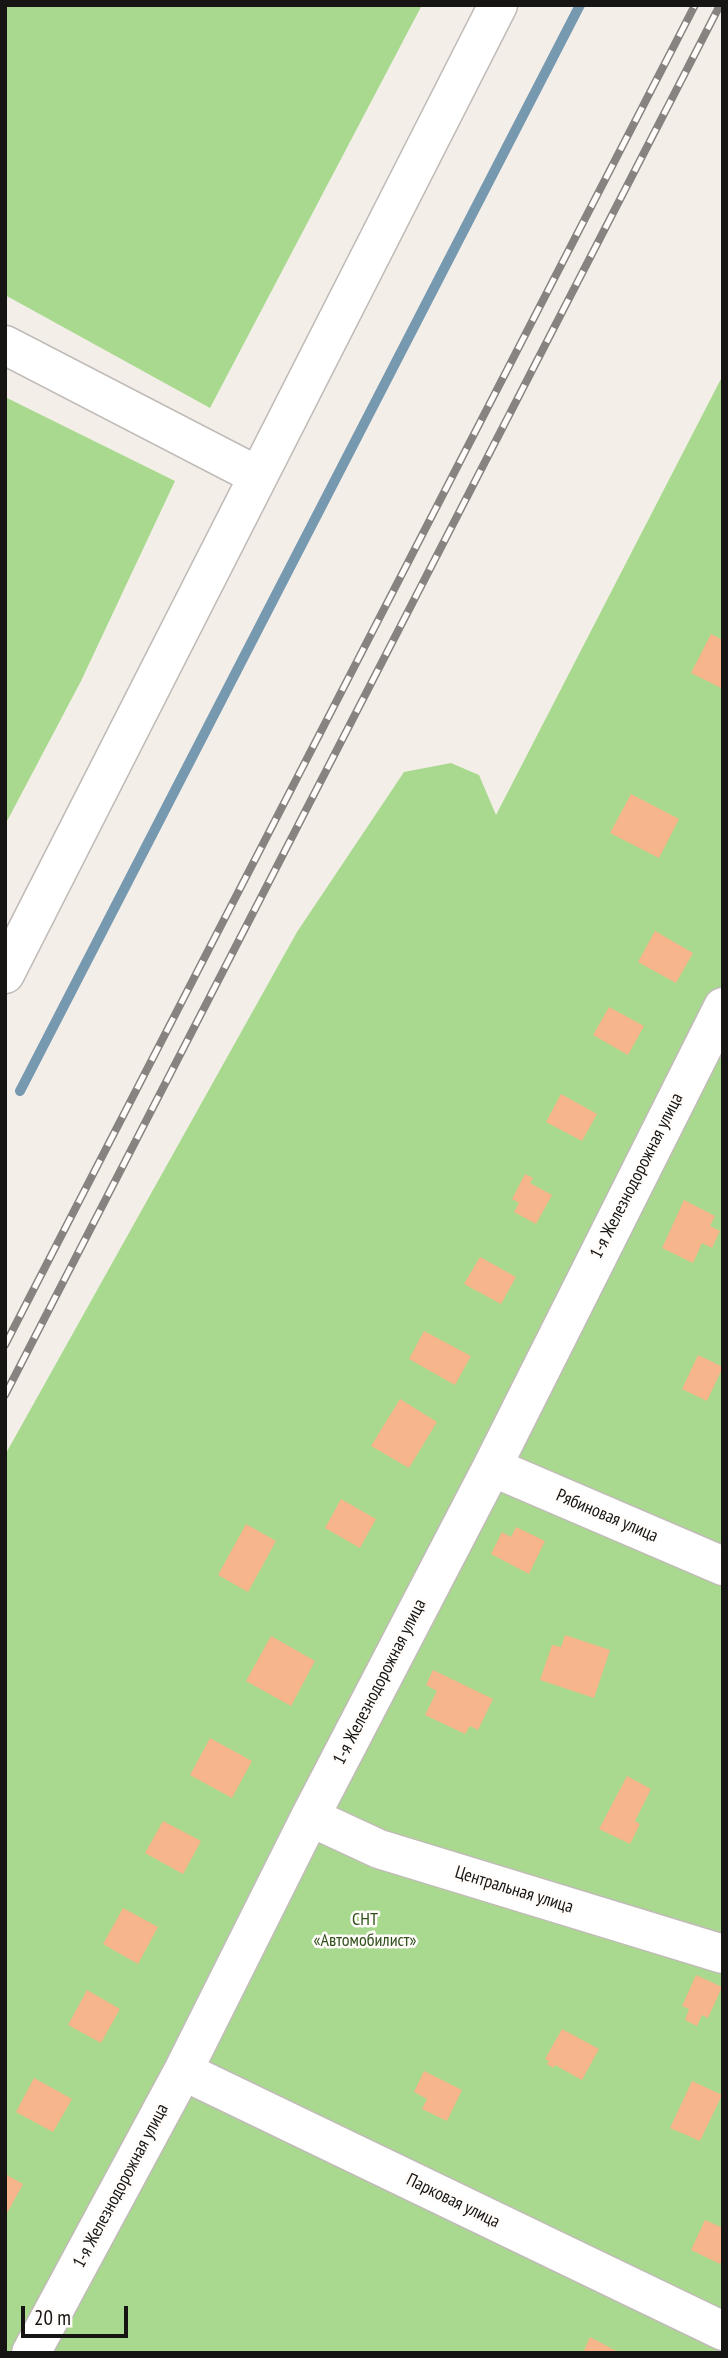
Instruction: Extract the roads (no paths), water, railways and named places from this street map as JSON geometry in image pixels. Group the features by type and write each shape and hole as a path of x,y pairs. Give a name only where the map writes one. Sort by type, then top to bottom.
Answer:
{"street":[{"path":"5,974 498,5"},
{"path":"5,345 258,475"},
{"name":"1-я Железнодорожная улица","path":"31,2353 183,2071 310,1817 492,1467 708,1067 723,1007"},
{"name":"Рябиновая улица","path":"492,1467 723,1566"},
{"name":"Центральная улица","path":"310,1817 379,1849 723,1954"},
{"name":"Парковая улица","path":"183,2071 723,2331"}],"waterway":[{"path":"20,1091 580,5"}],"railway":[{"path":"5,1345 695,5"},
{"path":"5,1395 720,5"}],"park label":[{"name":"СНТ «Автомобилист»","path":"365,1930"}]}
